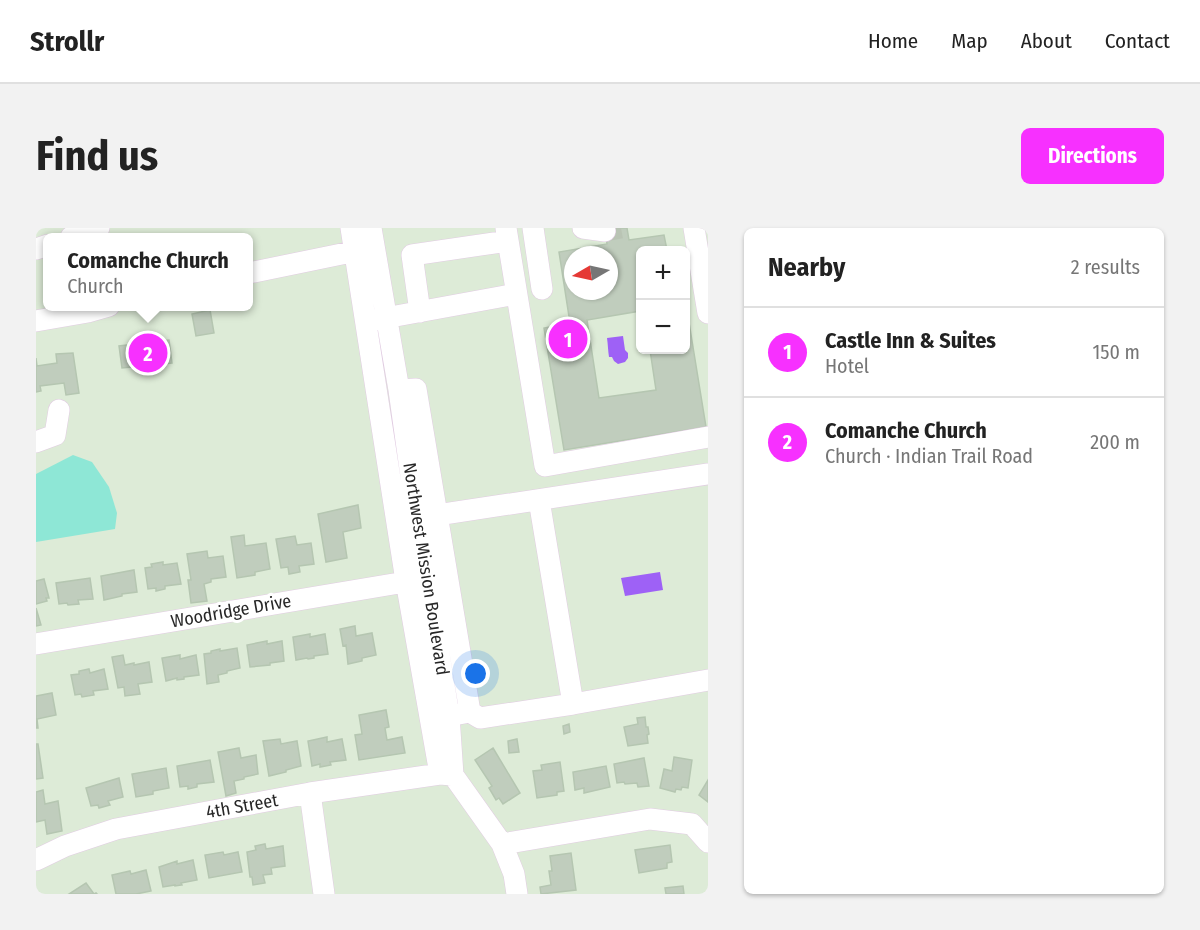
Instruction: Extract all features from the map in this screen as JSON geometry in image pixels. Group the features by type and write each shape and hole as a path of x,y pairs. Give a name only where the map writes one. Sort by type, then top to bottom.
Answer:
{"street":[{"path":"83,233 99,228"},
{"name":"Northwest Mission Boulevard","path":"351,228 365,323 427,578 446,775 502,844 514,874 517,894"},
{"path":"533,228 542,289"},
{"path":"583,228 605,231"},
{"path":"694,228 708,313"},
{"path":"420,312 412,255 507,234 545,466 708,437"},
{"path":"253,272 353,252 373,237"},
{"name":"Northwest Mission Boulevard","path":"373,237 449,716 446,775"},
{"path":"365,323 516,294"},
{"path":"36,321 92,311"},
{"path":"399,390 416,389 437,515 427,578 470,712 480,718 708,680"},
{"path":"36,442 55,435 60,410"},
{"path":"437,515 708,474"},
{"path":"539,500 573,704"},
{"name":"Woodridge Drive","path":"36,644 427,578"},
{"path":"449,716 470,712"},
{"name":"4th Street","path":"36,860 65,846 116,829 310,793 446,775"},
{"path":"310,793 324,894"},
{"path":"502,844 650,819 692,824 708,842"}],"shaded area":[{"path":"623,336 628,358 625,362 618,364 612,357 609,357 607,338"},
{"path":"73,455 92,462 109,487 117,513 115,529 36,542 36,474"},
{"path":"660,572 663,590 625,596 621,578"}],"building":[{"path":"605,228 627,228 629,240 664,235 666,246 636,246 636,312 587,320 599,398 656,390 651,354 690,354 690,329 706,427 564,450 544,328 570,323 566,300 618,300 618,246 595,246 607,244"},
{"path":"564,251 564,284 559,252"},
{"path":"210,311 214,333 196,336 192,314"},
{"path":"169,340 172,363 122,368 119,346"},
{"path":"73,353 79,393 66,395 64,383 40,386 41,391 36,392 36,358 37,366 57,363 56,354"},
{"path":"358,505 361,528 343,532 347,558 326,562 318,514"},
{"path":"244,535 245,546 266,543 270,569 255,572 255,575 237,578 231,537"},
{"path":"295,536 297,545 311,543 314,564 299,566 300,572 289,574 288,567 281,568 276,539"},
{"path":"207,551 208,558 223,556 226,577 211,579 211,582 204,584 207,601 191,603 188,580 191,580 187,554"},
{"path":"163,562 163,565 177,563 181,584 165,586 165,589 156,591 156,588 148,589 145,568 152,567 151,564"},
{"path":"134,570 137,592 104,600 101,576"},
{"path":"90,578 93,599 78,600 79,604 59,604 56,583"},
{"path":"44,579 49,598 46,598 47,601 36,604 36,581"},
{"path":"36,608 41,625 36,626"},
{"path":"355,626 356,636 372,633 376,655 348,664 346,645 343,646 340,629"},
{"path":"310,634 310,637 325,634 328,654 296,660 293,637"},
{"path":"267,641 267,644 282,641 284,661 250,667 247,645"},
{"path":"237,648 240,668 218,675 219,682 207,684 204,654 220,649 220,651"},
{"path":"123,655 125,665 149,662 152,682 138,684 140,694 125,696 124,687 118,688 112,657"},
{"path":"180,655 180,659 196,655 199,675 166,681 162,658"},
{"path":"89,669 90,673 104,669 108,689 93,691 94,695 82,697 81,694 75,695 71,675"},
{"path":"52,693 56,715 37,719 38,728 36,728 36,696"},
{"path":"386,710 389,727 385,728 387,740 402,737 405,753 359,760 355,735 362,734 359,715"},
{"path":"645,717 649,734 647,735 648,743 628,746 624,727 638,724 637,718"},
{"path":"569,724 570,732 564,734 563,726"},
{"path":"327,737 327,742 342,739 346,760 330,762 331,765 320,767 320,764 312,766 308,741"},
{"path":"280,739 281,744 297,741 301,766 269,776 263,741"},
{"path":"517,739 519,752 509,753 508,741"},
{"path":"36,744 38,744 43,778 36,779"},
{"path":"239,748 241,758 256,755 258,774 234,781 236,793 226,796 218,752"},
{"path":"493,748 520,793 503,804 499,798 496,800 489,788 492,786 475,760"},
{"path":"674,757 692,760 688,788 682,787 681,790 676,789 675,792 660,788 664,769 672,771"},
{"path":"644,758 649,786 638,787 637,783 617,783 614,764"},
{"path":"210,760 214,782 197,784 197,787 188,789 188,786 180,787 177,766"},
{"path":"560,762 564,791 557,792 557,795 537,798 533,771 542,770 541,765"},
{"path":"606,766 610,787 584,793 584,788 575,790 573,772"},
{"path":"166,768 169,788 136,797 132,774"},
{"path":"119,778 123,797 108,801 110,805 99,808 98,805 91,806 86,788"},
{"path":"708,780 708,802 699,795"},
{"path":"43,790 45,804 58,801 62,831 47,834 45,820 36,822 36,792"},
{"path":"265,844 266,849 283,846 285,866 271,868 272,874 263,875 265,883 253,885 247,852 256,850 255,846"},
{"path":"670,845 672,862 667,863 667,868 639,873 635,850"},
{"path":"223,852 224,855 238,852 242,872 209,878 205,855"},
{"path":"571,853 576,890 541,894 540,887 551,885 550,856"},
{"path":"193,860 197,880 181,883 182,885 163,887 159,867 177,861 177,864"},
{"path":"146,870 151,891 116,894 112,875"},
{"path":"86,883 94,894 69,894"},
{"path":"683,886 684,894 666,894 665,888"}],"tunnel":[{"path":"605,231 621,228"}],"place":[{"name":"Castle Inn & Suites","path":"568,339"},
{"name":"Comanche Church","path":"148,353"}]}
